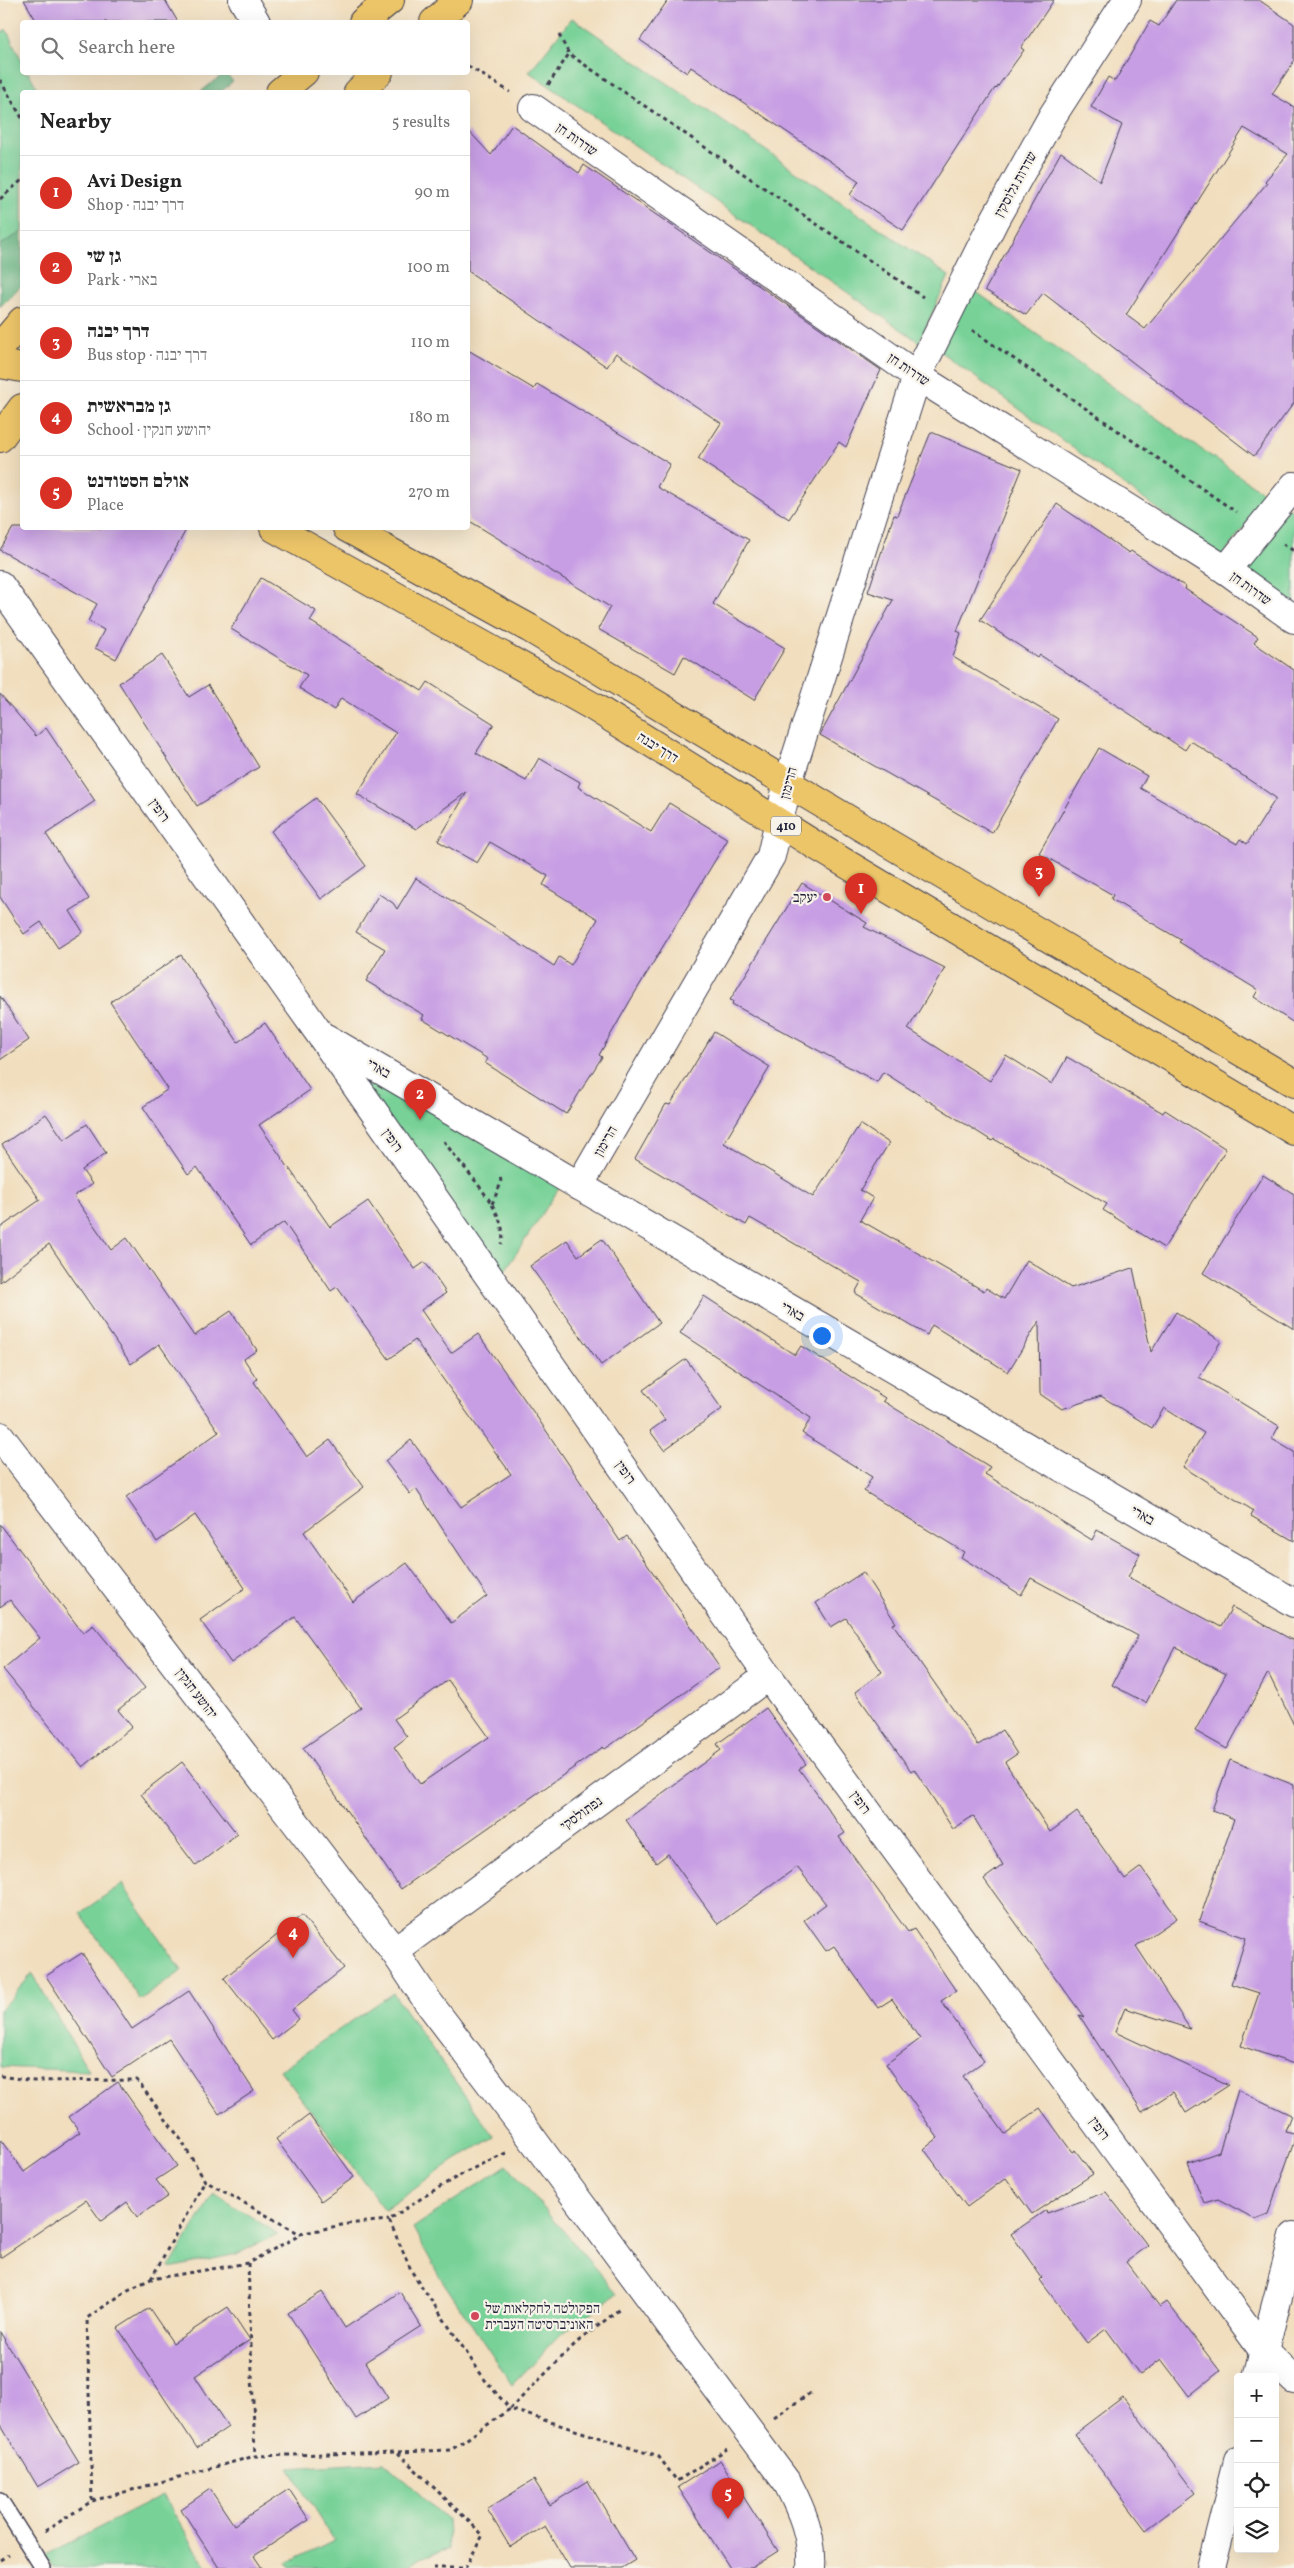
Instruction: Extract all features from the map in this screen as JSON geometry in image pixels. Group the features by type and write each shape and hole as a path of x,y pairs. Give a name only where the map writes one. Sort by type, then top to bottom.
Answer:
{"main road":[{"path":"365,20 390,0"},
{"path":"436,20 459,0"},
{"path":"360,90 376,75"},
{"path":"0,347 20,323"},
{"path":"0,364 20,368"},
{"path":"0,400 20,403"},
{"path":"0,438 20,411"},
{"name":"דרך יבנה","path":"278,530 594,707 814,845 1294,1131"},
{"path":"351,530 529,628 1294,1083"}],"street":[{"path":"243,0 255,20"},
{"name":"שדרות גלוסקין","path":"917,376 994,221 1053,115 1127,0"},
{"name":"שדרות חן","path":"533,108 917,376 1226,570 1294,619"},
{"name":"הרימון","path":"579,1186 771,856 788,782 917,376"},
{"path":"1226,570 1294,486"},
{"name":"רופין","path":"0,585 319,1033 768,1676 1263,2350 1294,2380"},
{"name":"בארי","path":"319,1033 1294,1603"},
{"name":"יהושע חנקין","path":"0,1436 394,1951 426,1999 534,2141 788,2484 804,2513 810,2540 811,2568"},
{"name":"נפתולסקי","path":"394,1951 768,1676"},
{"path":"1258,2373 1294,2236"},
{"path":"1211,2568 1238,2463"}],"lane":[{"path":"0,2500 43,2568"}],"path":[{"path":"558,35 569,54 1294,551"},
{"path":"470,67 533,108 569,54"},
{"path":"0,80 20,115"},
{"path":"0,199 20,182"},
{"path":"442,1105 440,1131 452,1153 492,1204 502,1226 503,1238 496,1253 484,1269"},
{"path":"452,1153 460,1150"},
{"path":"492,1204 501,1183 500,1173 493,1167"},
{"path":"0,2076 34,2081 137,2080 181,2140 205,2181 300,2234"},
{"path":"92,2501 87,2318 128,2290 151,2280 248,2263 300,2234 346,2224 389,2220 428,2192 478,2164 534,2141"},
{"path":"151,2280 205,2181"},
{"path":"389,2220 412,2272 485,2380 510,2409 658,2457 677,2481 713,2458"},
{"path":"248,2263 254,2456"},
{"path":"27,2543 92,2501 254,2456 450,2450 510,2409 576,2343 644,2290"},
{"path":"397,2452 483,2535 464,2568 433,2568"}],"green space":[{"path":"572,18 949,276 919,342 529,72"},
{"path":"6,29 20,57 20,75 30,75 38,90 20,90 20,233 0,245 0,35"},
{"path":"222,75 227,75 233,81 223,90 203,90"},
{"path":"20,233 20,287 0,307 0,245"},
{"path":"972,289 1268,496 1222,556 938,350"},
{"path":"1288,507 1294,511 1294,609 1238,570"},
{"path":"343,1056 562,1184 498,1281"},
{"path":"122,1884 182,1971 140,2000 80,1913"},
{"path":"32,1974 89,2071 0,2067 0,2010"},
{"path":"393,1993 494,2137 455,2160 385,2210 280,2070"},
{"path":"507,2165 617,2294 562,2333 512,2385 438,2274 413,2228"},
{"path":"214,2193 278,2234 237,2254 169,2268"},
{"path":"384,2462 447,2519 449,2549 420,2558 406,2568 290,2568 287,2563 334,2540 289,2468"},
{"path":"163,2495 207,2568 53,2568 44,2556"}],"building":[{"path":"24,0 165,0 177,20 36,20"},
{"path":"668,0 1054,0 1021,48 1024,50 995,88 903,230 850,195 859,181 691,67 687,73 640,40"},
{"path":"1176,0 1259,0 1294,24 1294,61 1272,94 1294,107 1294,403 1254,456 1043,293 1026,315 985,290 1061,152 1100,181 1122,125 1091,107 1108,77 1115,81 1150,21 1159,26","holes":["1244,128 1288,154 1265,181 1267,183 1145,329 1126,315"]},
{"path":"512,125 579,173 584,165 881,370 846,447 839,442 789,519 698,459 721,423 616,353 607,367 470,272 470,132 491,155"},
{"path":"470,351 534,389 537,384 670,464 657,487 749,540 713,604 785,648 754,700 684,656 675,673 598,629 610,607 470,521"},
{"path":"931,432 1022,469 957,631 961,633 953,657 1058,719 992,833 820,735 893,600 868,592 894,515 897,516"},
{"path":"1057,504 1129,553 1131,551 1186,587 1185,589 1258,637 1254,643 1294,670 1294,1023 1254,997 1258,990 1179,942 1181,940 1111,899 1113,895 1039,853 1099,748 1147,776 1140,788 1237,844 1240,839 1247,844 1276,798 1191,741 1185,750 1040,655 1038,658 980,620"},
{"path":"13,528 20,528 20,530 186,530 116,659 95,648 104,630 88,621 97,604 0,550"},
{"path":"261,578 316,611 310,621 422,691 428,682 494,724 476,753 526,781 539,758 580,782 578,787 651,832 669,803 728,839 630,1001 599,1055 602,1057 566,1114 485,1063 488,1059 422,1019 424,1015 366,981 385,949 356,932 379,894 393,903 397,909 416,878 554,966 559,957 571,965 598,919 543,885 548,876 490,842 477,863 438,841 467,792 416,829 357,794 396,733 341,698 334,710 299,688 307,675 231,629"},
{"path":"162,655 189,697 208,685 259,767 197,806 119,683"},
{"path":"0,694 36,736 46,728 95,801 46,834 89,899 70,911 83,932 58,948 41,922 24,934 0,897"},
{"path":"316,798 366,866 321,899 271,831"},
{"path":"802,883 867,923 864,927 945,968 908,1029 990,1081 1006,1055 1052,1084 1067,1057 1163,1113 1165,1110 1226,1149 1164,1248 1103,1210 1107,1204 994,1139 992,1141 883,1072 877,1082 732,1004 733,1001 730,1000"},
{"path":"181,955 238,1042 265,1023 310,1090 259,1125 330,1227 368,1201 415,1269 425,1262 446,1293 421,1310 451,1353 478,1334 539,1420 620,1541 627,1536 720,1667 605,1749 603,1747 401,1889 303,1748 361,1708 295,1617 231,1663 200,1620 245,1588 195,1515 157,1542 126,1497 219,1432 159,1344 131,1364 49,1244 0,1282 0,1228 40,1200 2,1145 46,1114 64,1140 87,1124 106,1153 82,1170 92,1184 74,1196 111,1250 127,1238 194,1336 231,1311 257,1350 244,1359 257,1379 254,1382 307,1457 330,1440 364,1487 304,1532 353,1602 407,1563 451,1623 487,1596 416,1489 410,1494 385,1461 411,1440 461,1507 511,1474 415,1340 389,1359 337,1287 331,1291 284,1222 251,1245 197,1167 188,1174 143,1107 168,1089 110,1002","holes":["448,1680 489,1737 420,1784 394,1747 407,1737 394,1719"]},
{"path":"0,996 29,1040 0,1060"},
{"path":"714,1032 770,1067 724,1143 813,1197 860,1124 889,1143 860,1190 873,1198 860,1220 984,1291 986,1288 1004,1299 1027,1260 1071,1288 1133,1268 1151,1352 1176,1312 1221,1341 1199,1377 1279,1426 1272,1439 1294,1452 1294,1541 1251,1516 1254,1511 1183,1467 1204,1433 1164,1408 1152,1428 1101,1396 1062,1409 1040,1394 1039,1321 1008,1372 932,1325 927,1335 855,1293 861,1282 750,1218 746,1225 635,1159 666,1104 670,1105"},
{"path":"1263,1175 1294,1194 1294,1329 1203,1273"},
{"path":"602,1239 659,1323 601,1365 530,1266 567,1240 578,1256"},
{"path":"704,1296 795,1355 801,1346 885,1398 883,1401 990,1467 985,1474 1092,1540 1097,1530 1140,1554 1128,1577 1221,1627 1232,1607 1294,1641 1294,1725 1268,1673 1227,1749 1195,1731 1226,1674 1175,1647 1146,1703 1112,1685 1138,1636 1031,1578 1021,1595 961,1557 964,1552 864,1491 872,1477 802,1433 811,1418 680,1333"},
{"path":"686,1359 722,1409 664,1450 650,1431 665,1420 643,1390"},
{"path":"0,1524 83,1633 93,1625 145,1688 118,1710 132,1727 83,1767 3,1669 40,1638 10,1600 0,1607"},
{"path":"863,1572 896,1623 893,1624 978,1745 1002,1730 1017,1754 1005,1762 1050,1832 1077,1812 1125,1879 1141,1867 1177,1918 1136,1946 1190,2029 1125,2008 1115,2032 1229,2085 1186,2113 1173,2092 1142,2112 1079,2015 1084,2017 984,1879 1003,1865 973,1816 953,1829 914,1769 911,1771 855,1692 882,1672 846,1618 831,1627 816,1603"},
{"path":"766,1708 806,1764 799,1769 845,1833 839,1837 908,1932 914,1929 956,1991 941,2001 984,2061 963,2076 1005,2134 1040,2108 1072,2152 1075,2150 1093,2174 1032,2214 1006,2178 967,2207 924,2149 938,2138 886,2064 920,2039 892,1999 878,2008 834,1946 826,1951 804,1920 826,1904 797,1867 718,1924 668,1854 656,1863 626,1820 721,1750 717,1744"},
{"path":"1230,1760 1294,1785 1294,2064 1241,2046 1259,1993 1231,1984 1246,1938 1199,1921 1234,1819 1212,1810"},
{"path":"182,1762 237,1834 196,1866 141,1794"},
{"path":"302,1915 344,1968 292,2010 299,2019 272,2040 224,1978"},
{"path":"82,1953 132,2029 189,1991 254,2091 219,2114 169,2039 112,2077 46,1976"},
{"path":"118,2082 177,2166 156,2180 168,2196 137,2217 127,2202 101,2221 86,2200 0,2258 0,2139 24,2172 80,2132 69,2117"},
{"path":"1238,2090 1291,2115 1285,2131 1294,2133 1294,2142 1268,2214 1255,2219 1218,2199 1204,2203 1188,2163 1219,2152"},
{"path":"309,2115 354,2177 321,2201 276,2139"},
{"path":"1106,2192 1148,2246 1126,2262 1160,2307 1167,2302 1220,2371 1189,2396 1161,2359 1140,2375 1106,2329 1087,2343 1040,2280 1042,2278 1011,2234 1046,2210 1047,2213"},
{"path":"322,2292 345,2328 400,2292 421,2326 365,2362 388,2398 356,2419 288,2313"},
{"path":"228,2307 250,2340 195,2376 228,2427 197,2448 118,2328 149,2308 173,2343"},
{"path":"0,2332 79,2462 38,2487 0,2424"},
{"path":"1123,2397 1195,2493 1146,2530 1074,2434"},
{"path":"720,2460 778,2551 751,2568 730,2568 678,2487"},
{"path":"534,2480 550,2505 588,2481 635,2560 622,2568 570,2568 545,2526 510,2547 487,2509"},
{"path":"210,2489 234,2525 289,2489 309,2520 254,2556 262,2568 219,2568 181,2509"}],"place":[{"name":"יעקב","path":"827,897"},
{"name":"דרך יבנה","path":"1039,897"},
{"name":"Avi Design","path":"861,914"},
{"name":"גן שי","path":"420,1120"},
{"name":"גן מבראשית","path":"293,1958"},
{"name":"הפקולטה לחקלאות של האוניברסיטה העברית","path":"475,2316"},
{"name":"אולם הסטודנט","path":"728,2519"}]}
